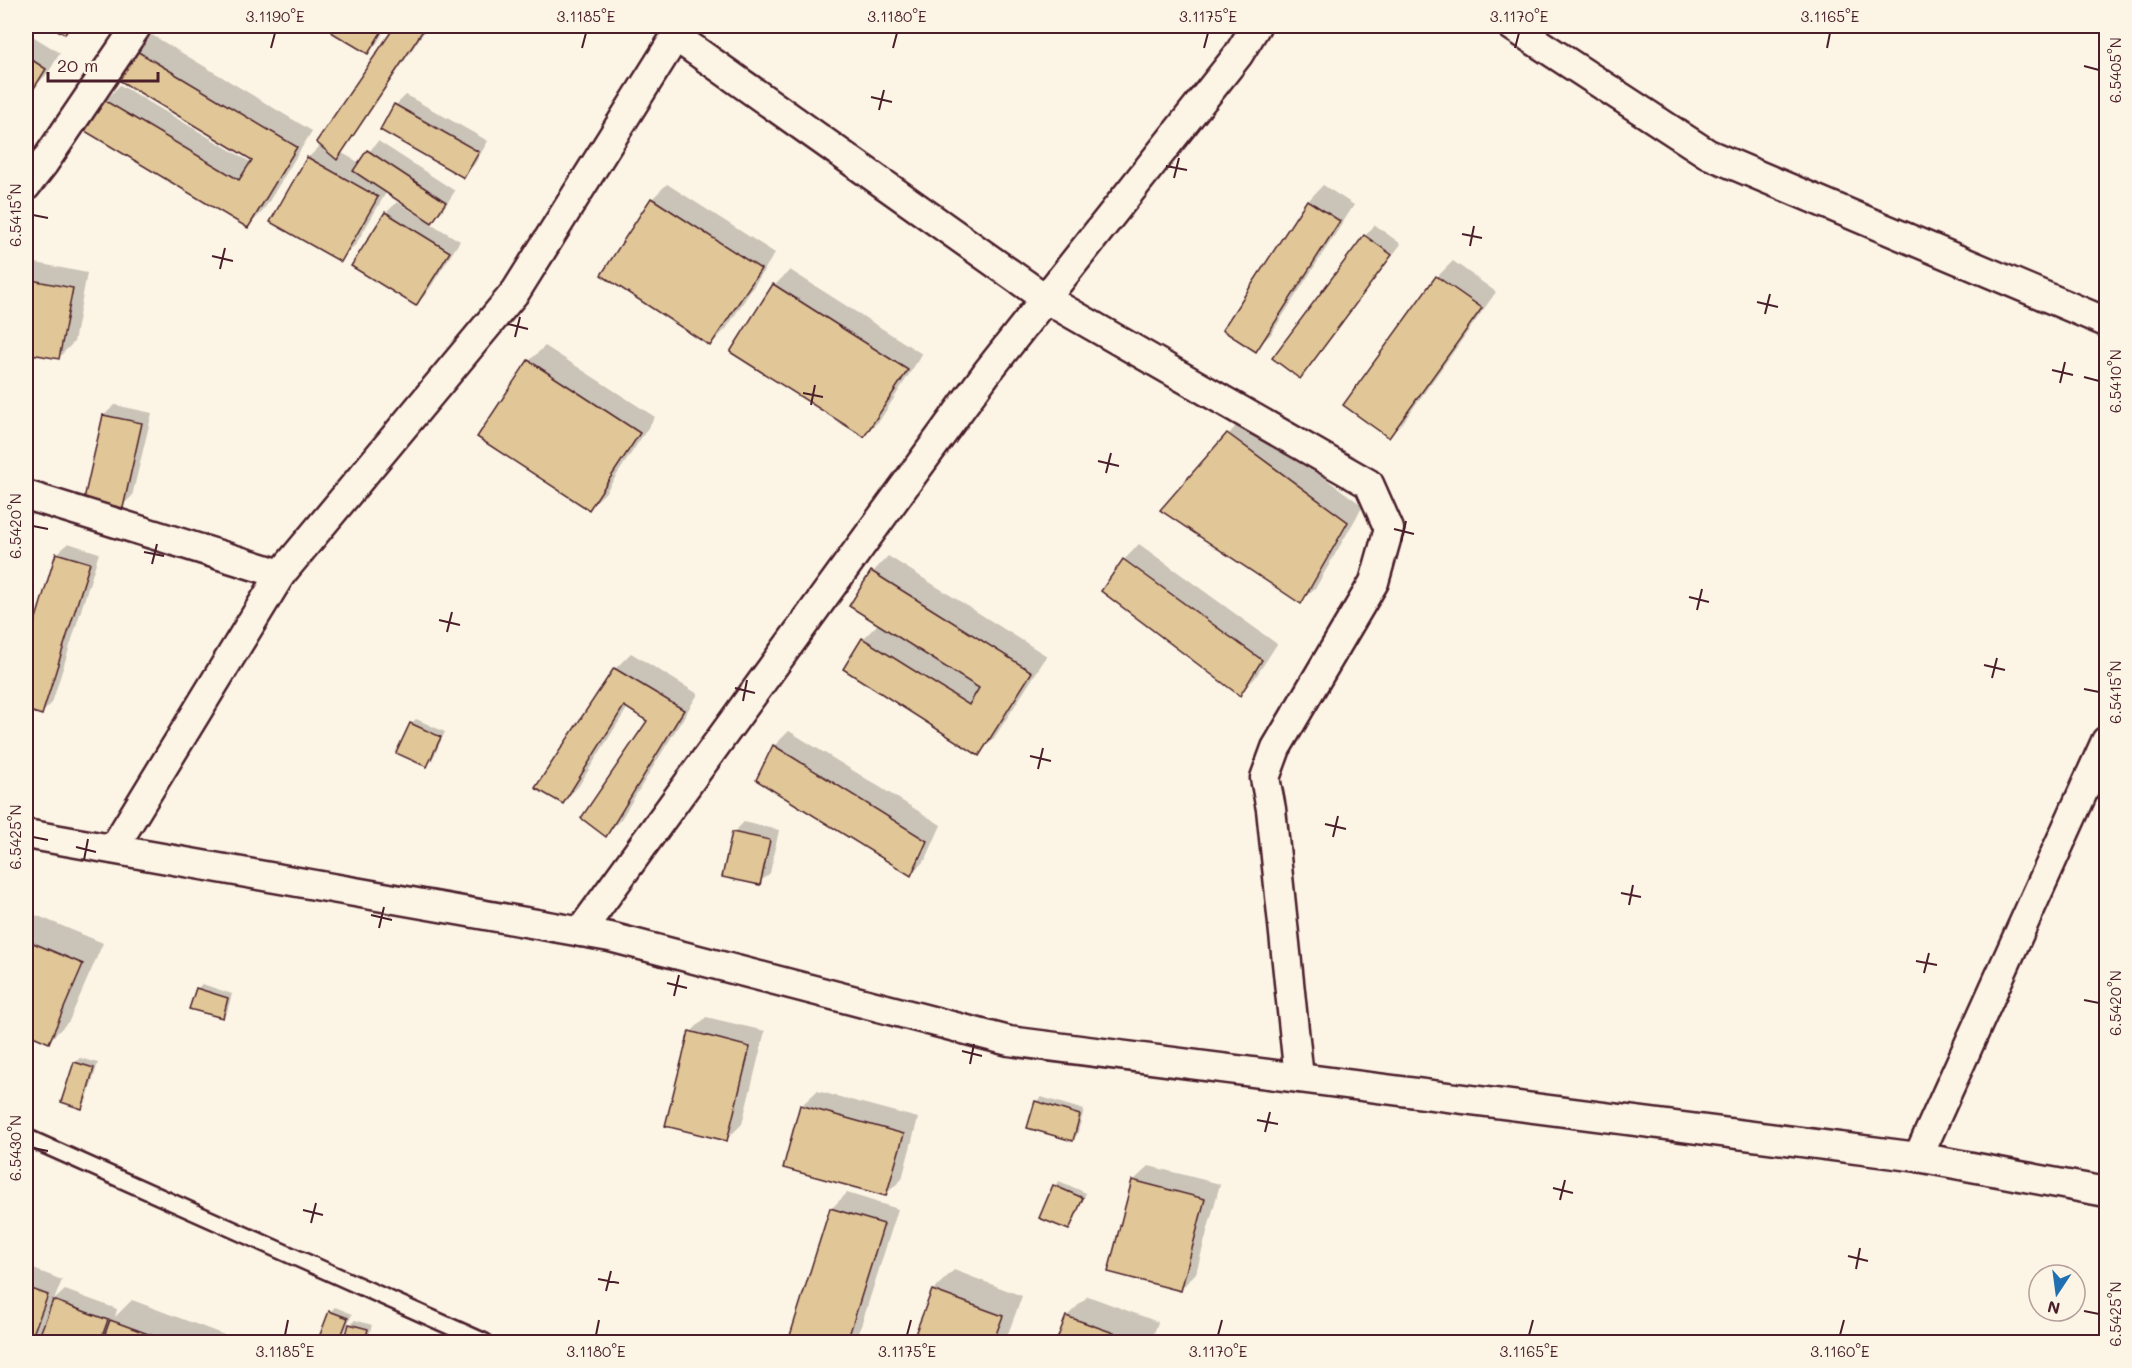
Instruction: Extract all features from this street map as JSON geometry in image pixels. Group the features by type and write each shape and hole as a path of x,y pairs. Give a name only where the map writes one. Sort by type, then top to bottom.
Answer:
{"street":[{"path":"26,186 137,26"},
{"path":"580,932 988,371 1238,55 1256,26"},
{"path":"1512,26 1708,154 2106,322"},
{"path":"113,849 281,574 516,291 679,31 1046,299 1369,484 1389,529 1374,582 1275,747 1265,778 1271,809 1299,1078"},
{"path":"26,495 281,574"},
{"path":"1918,1157 2106,741"},
{"path":"26,834 621,940 1009,1041 1918,1157 2106,1192"}],"lane":[{"path":"26,1137 485,1342"}],"building":[{"path":"50,26 71,26 65,34"},
{"path":"335,26 385,26 368,54 331,32"},
{"path":"395,26 426,26 337,160 316,142"},
{"path":"135,50 297,147 248,228 85,131 104,100 239,180 252,160 117,79"},
{"path":"26,56 46,69 33,90 26,85"},
{"path":"394,104 479,152 464,178 380,130"},
{"path":"367,150 446,202 432,223 353,171"},
{"path":"307,157 378,197 341,262 270,222"},
{"path":"651,198 761,269 710,346 601,275"},
{"path":"1307,200 1340,221 1256,352 1222,330"},
{"path":"385,212 450,252 416,306 351,266"},
{"path":"1364,235 1392,255 1300,379 1272,358"},
{"path":"1436,276 1482,308 1389,438 1343,405"},
{"path":"26,279 73,288 59,359 26,353"},
{"path":"773,284 908,370 864,437 730,352"},
{"path":"528,360 640,433 589,510 477,437"},
{"path":"103,415 142,423 123,508 84,499"},
{"path":"1227,433 1348,522 1301,604 1160,510"},
{"path":"56,553 90,563 42,715 26,710 26,651"},
{"path":"1123,559 1262,660 1240,696 1101,591"},
{"path":"871,571 1032,672 979,756 843,669 862,638 969,705 979,688 849,606"},
{"path":"614,668 684,710 606,837 581,818 647,721 624,706 563,804 535,788"},
{"path":"410,723 441,737 427,767 396,753"},
{"path":"773,745 927,841 911,876 756,780"},
{"path":"732,832 770,840 760,885 722,877"},
{"path":"26,940 83,964 49,1043 26,1033"},
{"path":"196,988 228,998 223,1018 189,1009"},
{"path":"689,1031 750,1047 727,1141 665,1126"},
{"path":"74,1062 94,1068 82,1109 61,1102"},
{"path":"1035,1101 1080,1115 1073,1141 1027,1128"},
{"path":"800,1105 904,1134 886,1196 783,1168"},
{"path":"1132,1180 1205,1199 1181,1291 1108,1272"},
{"path":"1053,1185 1083,1198 1069,1230 1039,1218"},
{"path":"830,1208 884,1224 847,1342 788,1342"},
{"path":"26,1287 48,1295 30,1342 26,1342"},
{"path":"932,1290 1003,1316 993,1342 912,1342"},
{"path":"53,1300 108,1320 100,1342 37,1342"},
{"path":"329,1311 348,1318 339,1342 318,1340"},
{"path":"1066,1316 1139,1342 1056,1342"},
{"path":"110,1320 170,1342 102,1342"},
{"path":"349,1324 368,1329 365,1342 344,1342"}]}
